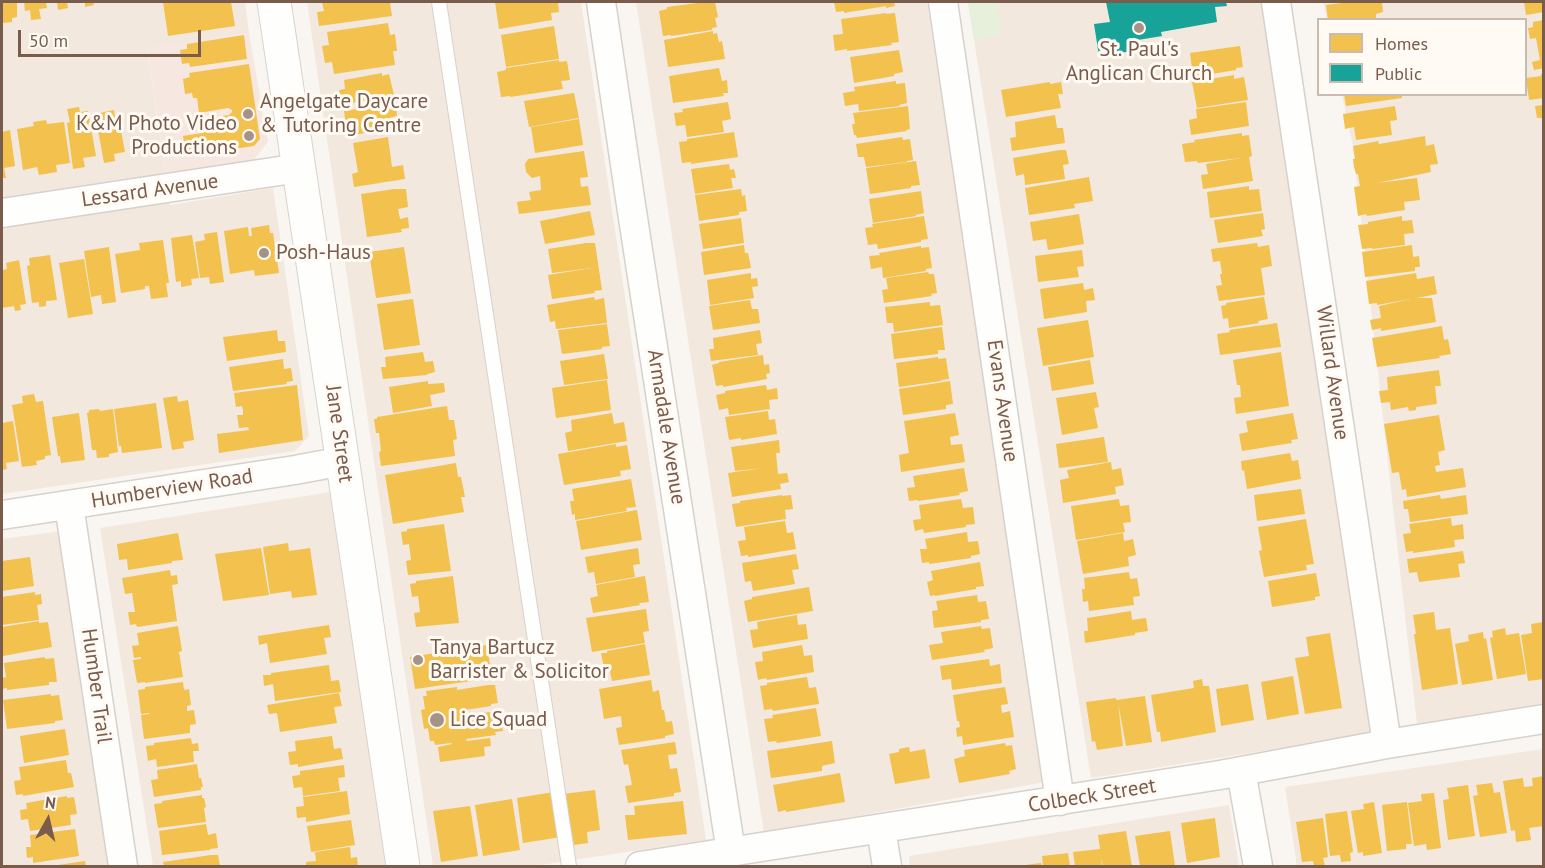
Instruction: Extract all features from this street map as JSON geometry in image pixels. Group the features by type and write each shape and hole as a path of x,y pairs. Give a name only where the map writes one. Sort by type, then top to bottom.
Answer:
{"main road":[{"name":"Jane Street","path":"274,2 402,867"}],"street":[{"name":"Armadale Avenue","path":"602,2 731,852"},
{"name":"Evans Avenue","path":"943,2 1060,801"},
{"name":"Willard Avenue","path":"1276,2 1387,744"},
{"name":"Lessard Avenue","path":"2,213 299,168"},
{"name":"Humberview Road","path":"2,515 343,461"},
{"name":"Humber Trail","path":"69,505 123,867"},
{"name":"Colbeck Street","path":"640,867 1060,801 1544,719"},
{"path":"1242,771 1258,867"},
{"path":"881,829 887,867"}],"lane":[{"path":"439,2 569,867"}],"shaded area":[{"path":"2,2 245,2 249,33 147,48 170,205 273,188 309,436 295,451 2,494"},
{"path":"307,2 581,2 706,840 534,866 433,866"},
{"path":"636,2 927,2 1045,782 764,833"},
{"path":"968,2 1261,2 1377,733 1091,778"},
{"path":"1323,2 1543,2 1543,704 1417,724 1353,146 1342,96 1527,96 1527,18 1327,18"},
{"path":"249,33 268,142 252,162 166,176 147,47"},
{"path":"331,492 390,866 153,866 100,528"},
{"path":"62,531 114,866 2,866 2,539"},
{"path":"1543,749 1543,866 1297,866 1285,787"},
{"path":"1229,805 1239,866 910,866 909,856"}],"green space":[{"path":"968,2 996,2 1001,34 974,40"}],"building: Homes":[{"path":"2,2 17,2 17,17 12,18 12,22 2,23"},
{"path":"24,2 46,2 47,8 39,9 41,19 31,20 30,10 25,11"},
{"path":"57,2 67,2 68,8 58,10"},
{"path":"85,2 93,2 94,5 85,7"},
{"path":"163,2 231,2 235,26 168,36"},
{"path":"322,2 390,2 392,16 319,26 317,12 324,11"},
{"path":"495,2 558,2 559,12 551,13 552,20 499,29"},
{"path":"715,2 717,27 712,30 663,36 659,11 667,7"},
{"path":"834,2 894,2 895,6 844,13 844,11 836,12"},
{"path":"1382,2 1383,12 1376,14 1376,18 1328,18 1326,5"},
{"path":"1524,2 1544,2 1544,12 1526,15"},
{"path":"895,13 899,42 891,43 892,45 835,51 833,35 843,34 841,19"},
{"path":"1544,20 1544,68 1534,70 1532,62 1540,60 1536,38 1530,39 1528,28 1533,27 1533,22"},
{"path":"388,23 390,35 395,34 397,51 393,51 395,65 334,74 332,62 325,63 322,46 329,45 327,32"},
{"path":"554,26 559,59 506,67 501,35"},
{"path":"713,31 713,34 717,33 719,42 722,41 725,59 668,67 664,40"},
{"path":"244,35 247,59 190,67 189,63 182,64 180,50 187,49 187,44"},
{"path":"1240,46 1243,67 1193,77 1190,53"},
{"path":"899,50 903,72 894,74 894,76 854,83 850,57"},
{"path":"559,60 559,62 567,61 570,80 561,81 563,89 501,97 497,72 506,70 506,68"},
{"path":"249,64 260,139 254,146 186,156 183,136 202,133 200,119 229,115 232,110 228,108 199,113 197,98 193,98 192,93 185,94 183,79 190,77 189,73"},
{"path":"719,68 722,81 727,80 728,93 723,93 724,96 673,103 669,76"},
{"path":"382,73 382,76 389,74 394,95 342,103 339,90 345,89 344,80"},
{"path":"1544,74 1544,98 1529,100 1527,78"},
{"path":"1234,75 1234,79 1244,77 1248,100 1197,108 1192,82"},
{"path":"896,81 896,84 905,83 907,103 900,106 859,111 858,104 845,106 843,93 855,91 854,87"},
{"path":"1050,82 1050,84 1061,82 1063,94 1058,94 1061,108 1006,117 1001,90"},
{"path":"574,93 579,118 529,127 524,101"},
{"path":"1344,96 1402,96 1402,98 1346,106"},
{"path":"728,102 731,119 722,121 724,132 687,137 685,125 676,126 674,113 683,112 682,109"},
{"path":"1246,102 1249,126 1191,135 1189,120 1197,118 1196,109"},
{"path":"387,104 388,108 396,106 397,116 389,118 391,129 353,135 351,125 346,126 344,111"},
{"path":"1544,105 1544,118 1537,118 1535,106"},
{"path":"908,106 910,129 907,131 857,138 854,135 853,113"},
{"path":"1395,106 1397,120 1390,121 1392,135 1356,140 1354,127 1345,129 1343,114"},
{"path":"79,107 80,112 88,111 96,156 83,158 85,167 73,169 67,109"},
{"path":"114,110 116,126 120,125 125,152 114,154 115,161 104,163 95,114"},
{"path":"1055,115 1057,128 1063,128 1065,143 1012,151 1010,138 1016,137 1015,122"},
{"path":"579,119 583,145 535,153 531,127"},
{"path":"46,120 47,124 64,122 70,163 56,165 57,172 39,175 37,167 23,170 17,129 34,126 33,122"},
{"path":"10,130 15,166 4,168 6,178 2,178 2,132"},
{"path":"734,132 738,157 691,164 691,162 682,163 679,142"},
{"path":"1242,133 1242,136 1249,135 1252,156 1249,157 1253,181 1203,189 1201,175 1208,174 1206,164 1241,158 1198,163 1197,161 1185,162 1182,144"},
{"path":"1425,136 1426,146 1434,144 1438,164 1430,165 1431,172 1377,183 1417,178 1420,200 1404,202 1405,210 1358,216 1354,187 1360,186 1354,167 1353,146"},
{"path":"388,137 392,167 403,165 405,179 354,187 352,174 358,172 353,143"},
{"path":"902,137 903,140 910,139 913,160 866,167 864,157 858,157 856,144"},
{"path":"1066,150 1069,164 1063,165 1065,179 1025,185 1024,174 1016,176 1013,158"},
{"path":"584,151 588,177 580,178 581,187 588,186 591,205 519,214 517,202 531,200 529,192 541,190 540,176 532,178 526,172 525,164 528,159"},
{"path":"916,161 920,185 870,194 866,168"},
{"path":"729,164 730,170 734,169 736,178 731,178 733,188 695,194 691,169"},
{"path":"1089,177 1093,201 1074,204 1075,208 1029,215 1025,188"},
{"path":"1249,186 1249,190 1259,189 1262,211 1210,218 1207,192"},
{"path":"406,189 408,207 398,209 400,219 408,217 409,228 401,229 402,232 367,237 361,194"},
{"path":"741,189 742,196 745,195 747,211 739,212 739,215 699,221 695,195"},
{"path":"921,191 924,213 873,223 869,199"},
{"path":"590,211 595,235 545,244 540,221"},
{"path":"1263,213 1265,229 1261,230 1263,236 1218,243 1214,220"},
{"path":"1079,214 1084,244 1048,250 1046,239 1033,241 1030,222"},
{"path":"924,216 928,239 878,249 877,244 868,245 865,228 873,227 872,224"},
{"path":"1402,216 1402,221 1412,220 1414,233 1404,234 1405,245 1362,249 1358,225"},
{"path":"741,218 744,243 703,249 699,224"},
{"path":"269,225 270,233 273,233 279,273 255,276 254,270 230,274 224,231 248,227 249,236 252,236 251,228"},
{"path":"217,232 224,282 210,284 209,277 200,278 195,242 205,240 204,234"},
{"path":"192,235 199,278 191,279 192,285 181,287 181,281 176,282 171,238"},
{"path":"163,240 169,283 166,283 168,297 151,299 149,286 145,286 145,289 121,293 115,254 140,250 139,243"},
{"path":"595,243 602,290 552,299 548,275 592,268 552,273 548,249"},
{"path":"1257,243 1258,247 1269,245 1272,266 1261,268 1265,295 1219,301 1216,286 1222,285 1220,261 1213,262 1211,249"},
{"path":"744,245 751,268 704,275 701,252"},
{"path":"1412,245 1413,257 1419,256 1420,267 1415,267 1415,271 1365,277 1362,252"},
{"path":"921,246 921,248 929,247 932,268 926,271 883,278 882,267 871,269 869,256"},
{"path":"109,247 116,302 102,304 101,295 91,297 84,251"},
{"path":"404,247 411,293 376,298 369,252"},
{"path":"1082,250 1084,266 1077,267 1079,277 1038,282 1035,256"},
{"path":"50,255 57,300 46,301 46,306 39,307 39,302 32,303 27,266 30,265 29,258"},
{"path":"84,259 93,314 68,318 59,263"},
{"path":"19,260 26,304 20,305 21,310 15,311 14,306 2,308 2,270 7,269 6,263"},
{"path":"928,272 934,274 937,293 931,294 932,296 884,303 882,290 888,289 886,278"},
{"path":"751,273 751,279 757,278 758,286 752,287 754,298 710,305 707,280"},
{"path":"1416,273 1417,279 1434,276 1437,294 1417,298 1432,298 1436,322 1381,331 1381,328 1372,330 1370,320 1381,318 1379,306 1411,299 1377,305 1377,303 1369,304 1366,281"},
{"path":"1083,283 1084,290 1093,288 1095,300 1086,301 1087,312 1044,319 1040,289"},
{"path":"594,297 595,300 604,298 607,323 556,329 555,321 550,322 547,305"},
{"path":"1264,297 1268,319 1258,321 1259,323 1229,328 1228,318 1223,319 1221,306 1226,303"},
{"path":"413,299 420,345 384,350 377,304"},
{"path":"750,300 752,309 758,309 760,323 713,330 709,306"},
{"path":"930,302 930,306 940,305 943,325 894,332 893,323 887,323 885,307"},
{"path":"1088,320 1094,357 1043,366 1037,328"},
{"path":"1277,323 1281,347 1220,355 1217,334"},
{"path":"607,324 610,346 562,354 558,330"},
{"path":"1442,326 1444,340 1448,339 1451,354 1439,356 1440,358 1377,367 1372,338"},
{"path":"942,327 945,350 938,350 938,354 894,359 891,334"},
{"path":"277,330 278,341 285,341 286,352 227,361 223,337"},
{"path":"760,330 762,343 756,344 758,355 711,361 709,349 714,349 713,338"},
{"path":"423,352 425,362 433,361 435,372 427,375 383,379 381,367 386,367 385,357"},
{"path":"1281,352 1289,406 1236,414 1234,398 1241,397 1233,360"},
{"path":"604,354 608,379 564,385 560,361"},
{"path":"763,355 764,365 769,364 770,373 766,374 767,379 723,387 723,385 716,386 712,365"},
{"path":"938,357 938,359 946,358 949,379 899,387 896,363"},
{"path":"283,359 284,369 291,368 293,381 286,382 287,384 233,391 229,367"},
{"path":"1090,360 1094,384 1052,391 1048,367"},
{"path":"1439,370 1441,386 1435,386 1437,404 1416,407 1416,410 1409,411 1408,407 1391,410 1390,402 1381,403 1379,391 1388,390 1387,377"},
{"path":"607,380 611,410 556,418 552,388"},
{"path":"428,381 428,384 444,383 445,392 430,395 432,406 393,413 389,387"},
{"path":"950,381 953,404 946,405 946,409 903,415 899,389"},
{"path":"297,385 303,440 219,453 217,434 249,430 248,427 239,428 237,415 243,415 243,410 242,406 236,407 234,393"},
{"path":"766,385 767,390 777,388 778,399 769,400 770,409 729,415 728,408 719,410 716,395 725,393 725,391"},
{"path":"1096,392 1099,407 1094,408 1098,428 1062,435 1056,398"},
{"path":"34,394 36,402 43,401 51,455 36,461 37,465 22,467 12,405 23,403 22,396"},
{"path":"177,396 178,402 188,400 194,440 183,442 184,448 172,450 163,398"},
{"path":"156,403 162,448 122,453 114,409"},
{"path":"447,406 449,420 454,420 457,439 453,440 455,456 381,466 379,433 376,433 374,419"},
{"path":"99,409 100,411 113,409 118,452 109,454 109,457 97,458 96,450 92,450 87,413 89,410"},
{"path":"768,411 769,420 775,419 777,434 729,440 725,417"},
{"path":"79,413 85,460 61,463 52,417"},
{"path":"612,413 614,424 624,422 627,441 568,451 565,433 572,431 571,420"},
{"path":"955,413 959,435 950,437 951,445 962,444 965,462 901,472 899,455 909,453 904,421"},
{"path":"1293,413 1298,439 1291,440 1292,443 1242,451 1239,434 1248,432 1246,421"},
{"path":"1439,415 1445,450 1438,452 1440,465 1435,466 1436,472 1463,468 1466,487 1407,497 1406,489 1402,490 1399,472 1392,473 1384,424"},
{"path":"13,421 19,461 6,463 7,469 2,470 2,423"},
{"path":"1104,437 1108,462 1059,468 1056,444"},
{"path":"779,440 780,453 776,453 778,474 787,473 789,482 780,484 781,489 732,497 728,473 763,468 735,471 731,447"},
{"path":"616,444 616,447 627,445 631,469 620,471 621,476 564,485 558,454"},
{"path":"1290,453 1292,461 1298,460 1301,479 1247,489 1241,461"},
{"path":"1111,462 1112,470 1121,468 1124,485 1115,487 1116,494 1063,503 1060,480 1069,478 1067,470"},
{"path":"456,463 465,497 461,497 464,512 393,524 385,475"},
{"path":"964,468 968,491 959,493 960,495 909,501 907,488 915,487 913,476"},
{"path":"631,479 636,507 626,508 627,511 575,520 570,501 574,501 572,489"},
{"path":"1301,489 1305,514 1257,521 1254,495"},
{"path":"791,495 793,509 785,510 786,519 736,527 732,504"},
{"path":"1440,495 1441,499 1466,495 1468,514 1410,522 1408,509 1404,509 1403,501"},
{"path":"961,499 963,508 973,507 975,524 924,533 923,529 915,531 913,520 921,519 919,505"},
{"path":"1119,499 1120,506 1129,505 1131,522 1123,523 1125,532 1076,540 1071,506"},
{"path":"637,510 642,540 581,550 576,521"},
{"path":"1451,518 1452,526 1463,524 1464,539 1454,540 1455,547 1406,552 1403,534 1411,533 1409,524"},
{"path":"1306,519 1314,564 1306,565 1307,570 1264,577 1259,551 1262,550 1258,527"},
{"path":"785,521 787,533 793,532 796,549 748,557 748,555 741,556 738,541 746,540 744,527"},
{"path":"444,524 451,571 408,575 406,561 411,560 409,544 403,545 401,532 407,529"},
{"path":"967,532 968,542 978,541 980,554 971,556 971,558 922,563 920,549 927,549 925,539"},
{"path":"178,533 183,560 128,570 127,559 119,560 117,544"},
{"path":"1123,533 1124,541 1133,539 1136,555 1128,557 1129,566 1083,574 1077,541"},
{"path":"288,543 289,551 310,548 317,595 292,598 291,591 270,594 263,547"},
{"path":"261,548 269,595 223,601 215,554"},
{"path":"638,548 640,564 633,565 635,577 596,584 594,572 588,573 585,557"},
{"path":"1463,551 1465,563 1458,564 1460,577 1419,582 1417,572 1409,573 1407,559"},
{"path":"796,554 799,569 792,570 795,584 753,591 751,581 745,582 742,563"},
{"path":"30,557 34,586 2,591 2,561"},
{"path":"980,562 984,586 930,596 927,582 933,580 931,571"},
{"path":"170,570 171,576 177,575 178,584 172,585 177,621 137,627 136,624 130,625 128,612 135,612 132,593 125,594 122,578"},
{"path":"1129,572 1130,579 1137,578 1140,596 1133,597 1134,605 1089,611 1088,601 1083,602 1084,578"},
{"path":"1316,573 1320,596 1315,597 1315,600 1272,607 1268,581"},
{"path":"453,576 459,623 416,627 414,613 420,612 418,596 412,597 410,584 416,581"},
{"path":"645,576 649,602 593,613 590,598 598,596 596,585"},
{"path":"809,587 813,611 748,622 744,601 752,597"},
{"path":"35,592 35,595 41,594 42,604 37,605 39,620 2,625 2,597"},
{"path":"977,595 978,602 986,601 989,619 934,628 932,611 938,610 936,601"},
{"path":"646,609 649,631 643,632 645,643 592,652 586,618"},
{"path":"1131,611 1132,620 1146,618 1148,631 1085,643 1084,631 1088,631 1087,618"},
{"path":"1434,612 1436,630 1450,628 1458,684 1422,690 1413,615"},
{"path":"797,615 798,625 806,624 808,639 753,648 750,630 758,629 757,622"},
{"path":"39,621 39,623 48,622 52,647 3,656 2,627"},
{"path":"1543,622 1544,679 1528,681 1521,635 1532,633 1531,624"},
{"path":"329,625 331,637 324,638 327,654 270,663 267,643 259,645 258,636"},
{"path":"178,626 183,677 137,683 133,660 141,659 141,657 134,658 132,646 139,645 137,633"},
{"path":"981,626 982,629 990,628 993,648 984,650 985,652 932,660 929,645 943,643 941,632"},
{"path":"1505,628 1506,635 1519,633 1526,674 1497,679 1490,638 1493,637 1492,631"},
{"path":"1483,632 1493,680 1462,685 1455,644 1469,641 1468,635"},
{"path":"1330,633 1342,708 1305,714 1295,658 1309,656 1306,637"},
{"path":"645,644 650,675 612,681 609,667 604,668 601,653"},
{"path":"487,645 492,678 415,689 410,657"},
{"path":"802,645 804,656 812,655 814,672 758,680 755,662 763,661 762,652"},
{"path":"45,657 45,659 54,658 57,682 49,682 49,685 2,689 2,678 6,677 4,663"},
{"path":"989,659 990,666 1000,664 1002,683 952,690 951,679 942,680 940,666"},
{"path":"329,665 331,681 339,680 341,692 275,701 273,684 264,686 263,675"},
{"path":"1293,676 1299,714 1267,720 1261,682"},
{"path":"807,677 809,688 816,687 819,704 773,711 772,709 764,710 760,686"},
{"path":"1202,679 1203,686 1209,686 1216,732 1161,742 1160,732 1157,732 1151,695 1194,688 1193,681"},
{"path":"651,680 653,692 659,690 666,722 672,721 674,734 665,736 665,738 619,745 616,728 622,727 621,716 604,719 599,689"},
{"path":"183,682 184,690 189,689 191,705 187,706 187,711 194,710 196,724 190,725 190,733 144,739 141,715 149,713 141,714 138,690"},
{"path":"1248,684 1254,720 1221,726 1216,689"},
{"path":"495,685 498,703 465,710 465,715 500,711 503,731 495,732 496,735 466,739 467,741 490,738 491,746 484,747 485,756 440,762 438,747 452,744 435,745 434,741 430,741 428,728 424,729 421,710 425,709 423,696 427,696 426,691 457,687 457,690"},
{"path":"1005,687 1008,704 1001,705 1002,713 1010,711 1014,737 963,745 962,736 957,737 956,728 960,727 953,695"},
{"path":"339,693 342,706 334,707 337,723 280,732 277,713 269,714 267,705"},
{"path":"51,694 51,696 59,695 63,720 7,729 3,700"},
{"path":"1145,696 1152,742 1126,746 1118,703 1123,746 1097,750 1095,741 1092,742 1086,702"},
{"path":"816,708 821,736 777,743 776,741 768,742 764,719 773,718 772,715"},
{"path":"65,729 69,755 24,763 20,736"},
{"path":"332,736 334,749 341,748 343,759 298,767 298,764 290,765 288,752 296,751 295,741"},
{"path":"191,738 192,744 198,743 199,751 193,751 194,762 157,767 156,759 148,761 146,746"},
{"path":"832,741 835,763 822,766 822,771 771,778 767,751"},
{"path":"675,742 677,754 668,755 670,769 677,768 681,792 674,793 674,796 628,803 625,786 632,785 628,764 624,765 621,750"},
{"path":"1005,743 1006,746 1012,745 1016,769 1009,771 1010,774 959,783 954,759 965,756 964,750"},
{"path":"909,747 910,752 925,749 930,778 895,784 889,754"},
{"path":"66,760 74,787 23,796 23,794 16,795 14,781 21,780 19,767"},
{"path":"197,764 203,787 201,790 154,797 151,780 158,779 157,770"},
{"path":"344,765 345,777 338,778 340,791 303,796 302,787 294,788 292,776 300,775 300,771"},
{"path":"840,773 845,802 778,812 773,785"},
{"path":"1544,776 1544,826 1529,828 1531,840 1516,842 1515,830 1511,831 1503,781 1523,778 1524,787 1533,786 1532,778"},
{"path":"1492,783 1494,793 1500,792 1507,833 1480,837 1473,796 1478,795 1476,785"},
{"path":"1468,785 1475,836 1448,840 1443,800 1449,799 1447,788"},
{"path":"595,790 600,830 587,832 588,843 574,845 572,834 569,835 563,794"},
{"path":"347,791 350,814 306,822 306,817 297,818 296,807 304,806 303,797"},
{"path":"554,792 561,837 523,843 517,798"},
{"path":"1434,793 1441,848 1427,850 1426,844 1414,846 1408,803 1422,801 1421,794"},
{"path":"202,795 206,807 204,808 206,822 158,828 154,804"},
{"path":"67,796 67,798 74,797 77,814 70,815 71,825 30,831 28,819 21,820 20,810 27,809 26,803"},
{"path":"512,799 520,850 483,856 475,805"},
{"path":"683,801 687,834 628,840 625,815 635,815 634,806"},
{"path":"1374,802 1382,853 1363,856 1363,852 1358,853 1351,811 1364,809 1363,804"},
{"path":"1407,802 1412,844 1406,844 1406,849 1387,851 1382,805"},
{"path":"470,806 478,856 441,862 433,811"},
{"path":"1347,811 1353,852 1350,853 1351,861 1341,862 1340,855 1330,856 1325,814"},
{"path":"1215,818 1220,857 1187,863 1181,823"},
{"path":"1323,818 1328,857 1323,858 1325,866 1314,866 1313,861 1302,862 1296,822"},
{"path":"351,820 355,845 311,852 307,826"},
{"path":"206,824 208,835 216,833 218,848 162,855 159,831"},
{"path":"75,829 79,856 33,863 33,857 27,858 26,847 31,847 30,835"},
{"path":"1126,831 1132,866 1103,866 1101,858 1102,866 1075,866 1073,852 1100,849 1098,835"},
{"path":"1170,831 1175,866 1140,866 1135,836"},
{"path":"350,847 351,858 357,857 358,866 306,866 306,862 316,861 315,852"},
{"path":"1068,853 1070,866 1043,866 1042,856"},
{"path":"218,855 220,866 164,866 163,862"},
{"path":"85,861 86,866 58,866 58,865"},
{"path":"1041,863 1042,866 1025,866 1025,865"}],"building: Public":[{"name":"St. Paul's Anglican Church","path":"1106,2 1226,2 1227,6 1215,7 1217,22 1161,32 1162,36 1132,41 1133,51 1099,56 1094,24 1110,22"}],"place":[{"name":"St. Paul's Anglican Church","path":"1139,28"},
{"name":"Angelgate Daycare & Tutoring Centre","path":"248,114"},
{"name":"K&M Photo Video Productions","path":"249,136"},
{"name":"Posh-Haus","path":"264,253"},
{"name":"Tanya Bartucz Barrister & Solicitor","path":"418,660"},
{"name":"Lice Squad","path":"437,720"}]}
